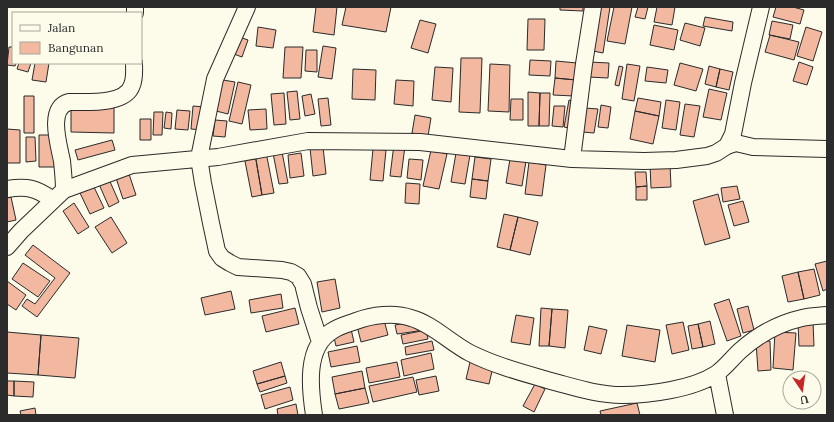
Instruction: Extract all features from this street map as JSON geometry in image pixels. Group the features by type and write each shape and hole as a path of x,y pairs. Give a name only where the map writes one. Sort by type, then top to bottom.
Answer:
{"street":[{"path":"247,7 215,79 199,158 203,183 218,251 222,258 238,267 282,270 291,272 298,276 303,284 308,308 320,342"},
{"path":"572,159 593,7"},
{"path":"727,146 733,134 742,83 762,7"},
{"path":"59,195 63,170 56,120 60,108 69,102 106,101 125,95 132,87 134,64"},
{"path":"7,247 21,231 59,195 132,165 218,156 308,141 420,142 572,159 644,161 676,160 707,156 736,143 752,147 827,148"},
{"path":"7,189 30,188 59,195"},
{"path":"314,415 311,383 313,359 317,347 331,331 363,318 399,315 411,317 420,321 470,353 505,368 591,392 622,395 665,391 695,384 717,374 741,350 758,336 801,318 827,315"},
{"path":"717,374 725,415"}],"building":[{"path":"316,7 337,7 334,35 313,32"},
{"path":"346,7 391,7 386,32 342,25"},
{"path":"560,7 583,7 583,11 560,10"},
{"path":"599,7 610,7 603,53 593,51"},
{"path":"614,7 632,7 625,44 607,41"},
{"path":"638,7 648,7 645,19 635,17"},
{"path":"657,7 675,7 672,25 654,22"},
{"path":"776,7 793,7 804,10 800,24 773,17"},
{"path":"705,17 733,22 732,31 703,26"},
{"path":"528,19 545,19 544,50 527,50"},
{"path":"420,20 436,24 428,53 411,48"},
{"path":"772,21 793,25 790,39 769,35"},
{"path":"685,23 705,28 700,46 680,40"},
{"path":"654,25 678,30 674,50 650,45"},
{"path":"258,27 276,30 273,48 256,46"},
{"path":"806,27 822,32 813,61 797,56"},
{"path":"770,35 799,42 794,60 765,52"},
{"path":"237,36 248,40 242,57 231,53"},
{"path":"323,46 336,48 332,79 318,77"},
{"path":"9,47 12,47 12,64 16,64 15,66 7,65"},
{"path":"285,47 303,47 301,78 283,78"},
{"path":"306,50 317,50 317,72 305,71"},
{"path":"461,58 482,58 480,113 459,112"},
{"path":"530,60 551,61 550,76 529,75"},
{"path":"556,61 577,63 576,80 555,78"},
{"path":"589,62 609,63 608,78 588,77"},
{"path":"799,62 813,67 807,85 793,81"},
{"path":"680,63 703,69 696,91 674,85"},
{"path":"19,64 31,64 28,72 17,69"},
{"path":"35,64 49,64 46,82 32,80"},
{"path":"490,64 510,65 509,112 488,111"},
{"path":"627,64 640,66 634,101 622,99"},
{"path":"619,66 623,67 619,86 615,85"},
{"path":"709,66 720,69 716,87 705,84"},
{"path":"435,67 453,68 451,102 432,100"},
{"path":"647,67 668,70 666,83 645,81"},
{"path":"353,69 376,70 375,100 352,99"},
{"path":"720,69 733,72 729,90 716,87"},
{"path":"555,78 576,80 574,96 553,95"},
{"path":"223,80 235,82 228,114 216,111"},
{"path":"396,80 414,81 413,106 394,104"},
{"path":"238,82 251,85 242,124 229,121"},
{"path":"709,89 727,93 721,120 703,117"},
{"path":"297,91 300,119 290,120 287,92"},
{"path":"528,92 540,93 539,126 528,126"},
{"path":"284,93 286,124 274,125 271,94"},
{"path":"540,93 550,93 549,126 539,126"},
{"path":"311,94 315,114 305,116 302,96"},
{"path":"24,96 34,96 34,133 24,133"},
{"path":"328,98 331,125 321,126 318,99"},
{"path":"638,98 661,102 659,116 635,111"},
{"path":"511,99 523,99 523,120 510,120"},
{"path":"569,100 579,102 574,129 564,127"},
{"path":"666,100 680,102 676,130 662,128"},
{"path":"685,104 700,106 694,137 680,135"},
{"path":"71,105 114,106 114,133 71,132"},
{"path":"601,105 611,107 608,128 598,127"},
{"path":"193,106 205,107 203,130 191,129"},
{"path":"554,106 565,106 563,127 552,126"},
{"path":"585,108 598,109 594,133 582,132"},
{"path":"266,109 267,129 250,130 248,110"},
{"path":"177,110 190,111 188,130 175,129"},
{"path":"635,111 659,116 653,144 630,139"},
{"path":"154,112 163,112 162,135 153,135"},
{"path":"166,112 172,113 171,129 164,128"},
{"path":"415,115 431,118 428,136 412,133"},
{"path":"140,119 151,119 151,140 140,140"},
{"path":"215,120 227,121 225,137 213,136"},
{"path":"7,129 20,130 20,163 7,163"},
{"path":"39,135 55,135 55,167 39,167"},
{"path":"26,137 35,137 36,161 26,162"},
{"path":"112,140 115,150 78,160 75,150"},
{"path":"394,144 405,146 401,177 390,176"},
{"path":"323,147 326,174 313,176 310,148"},
{"path":"373,149 386,150 383,181 370,180"},
{"path":"431,150 447,154 439,189 423,186"},
{"path":"266,152 274,193 262,195 255,154"},
{"path":"282,152 288,183 279,184 273,153"},
{"path":"301,153 304,176 290,178 288,155"},
{"path":"456,153 470,155 465,184 451,182"},
{"path":"255,154 262,195 252,197 244,156"},
{"path":"475,157 491,159 488,181 472,179"},
{"path":"409,159 423,160 421,180 407,178"},
{"path":"510,159 526,161 522,186 506,183"},
{"path":"529,162 546,165 542,196 525,194"},
{"path":"670,164 671,187 651,188 650,165"},
{"path":"127,168 136,195 123,199 114,172"},
{"path":"635,172 646,172 647,186 636,187"},
{"path":"108,177 119,202 109,207 98,182"},
{"path":"472,179 488,181 486,199 470,197"},
{"path":"406,183 420,184 419,204 405,203"},
{"path":"647,186 647,200 636,200 636,187"},
{"path":"737,186 740,199 723,202 721,188"},
{"path":"94,187 104,208 90,214 80,193"},
{"path":"718,194 730,238 705,245 693,201"},
{"path":"11,197 16,220 7,222 7,198"},
{"path":"743,201 749,222 734,226 728,205"},
{"path":"74,203 89,227 78,234 63,211"},
{"path":"504,214 518,217 510,250 497,247"},
{"path":"111,217 127,243 112,253 95,227"},
{"path":"518,217 538,222 530,255 510,250"},
{"path":"33,245 70,273 37,317 22,306 27,299 35,304 55,278 25,255"},
{"path":"827,261 827,289 823,291 815,264"},
{"path":"23,263 50,281 38,297 12,279"},
{"path":"814,269 820,295 804,299 798,272"},
{"path":"798,272 804,299 788,302 782,276"},
{"path":"335,279 340,308 322,312 317,282"},
{"path":"7,281 26,295 16,310 7,304"},
{"path":"231,291 235,309 205,315 201,298"},
{"path":"281,294 283,308 251,313 249,300"},
{"path":"729,299 741,336 727,341 714,304"},
{"path":"748,306 754,330 743,333 737,309"},
{"path":"295,308 299,324 266,332 262,316"},
{"path":"541,308 552,309 549,346 539,346"},
{"path":"552,309 568,310 565,348 549,346"},
{"path":"516,315 534,318 530,345 511,342"},
{"path":"384,320 388,335 361,342 357,326"},
{"path":"416,321 418,331 397,334 395,325"},
{"path":"710,321 715,344 703,347 698,324"},
{"path":"683,322 689,350 672,354 666,325"},
{"path":"813,322 814,346 799,346 798,323"},
{"path":"698,324 703,347 692,349 688,326"},
{"path":"627,325 660,330 655,362 622,356"},
{"path":"589,326 607,330 601,354 584,350"},
{"path":"351,329 354,342 336,346 333,333"},
{"path":"426,330 428,339 403,344 401,335"},
{"path":"7,332 41,335 38,375 7,373"},
{"path":"775,332 796,333 793,370 773,368"},
{"path":"41,335 79,338 75,378 38,375"},
{"path":"432,341 434,350 406,355 405,347"},
{"path":"770,341 771,370 758,371 756,342"},
{"path":"357,346 360,362 331,367 328,352"},
{"path":"431,353 434,369 404,376 401,360"},
{"path":"281,362 285,376 257,384 253,371"},
{"path":"397,362 400,377 369,383 366,368"},
{"path":"470,362 493,367 489,384 466,379"},
{"path":"362,371 365,388 335,394 332,377"},
{"path":"285,376 287,383 260,392 257,384"},
{"path":"436,376 439,391 419,395 416,380"},
{"path":"413,377 417,392 373,402 369,386"},
{"path":"7,381 14,381 14,396 7,395"},
{"path":"14,381 34,382 33,397 14,396"},
{"path":"535,384 545,389 534,412 523,406"},
{"path":"290,387 293,400 265,409 261,395"},
{"path":"365,388 369,403 339,409 335,394"},
{"path":"637,403 640,415 601,415 600,411"},
{"path":"296,404 298,415 278,415 277,409"},
{"path":"35,408 36,415 21,415 20,411"}]}
